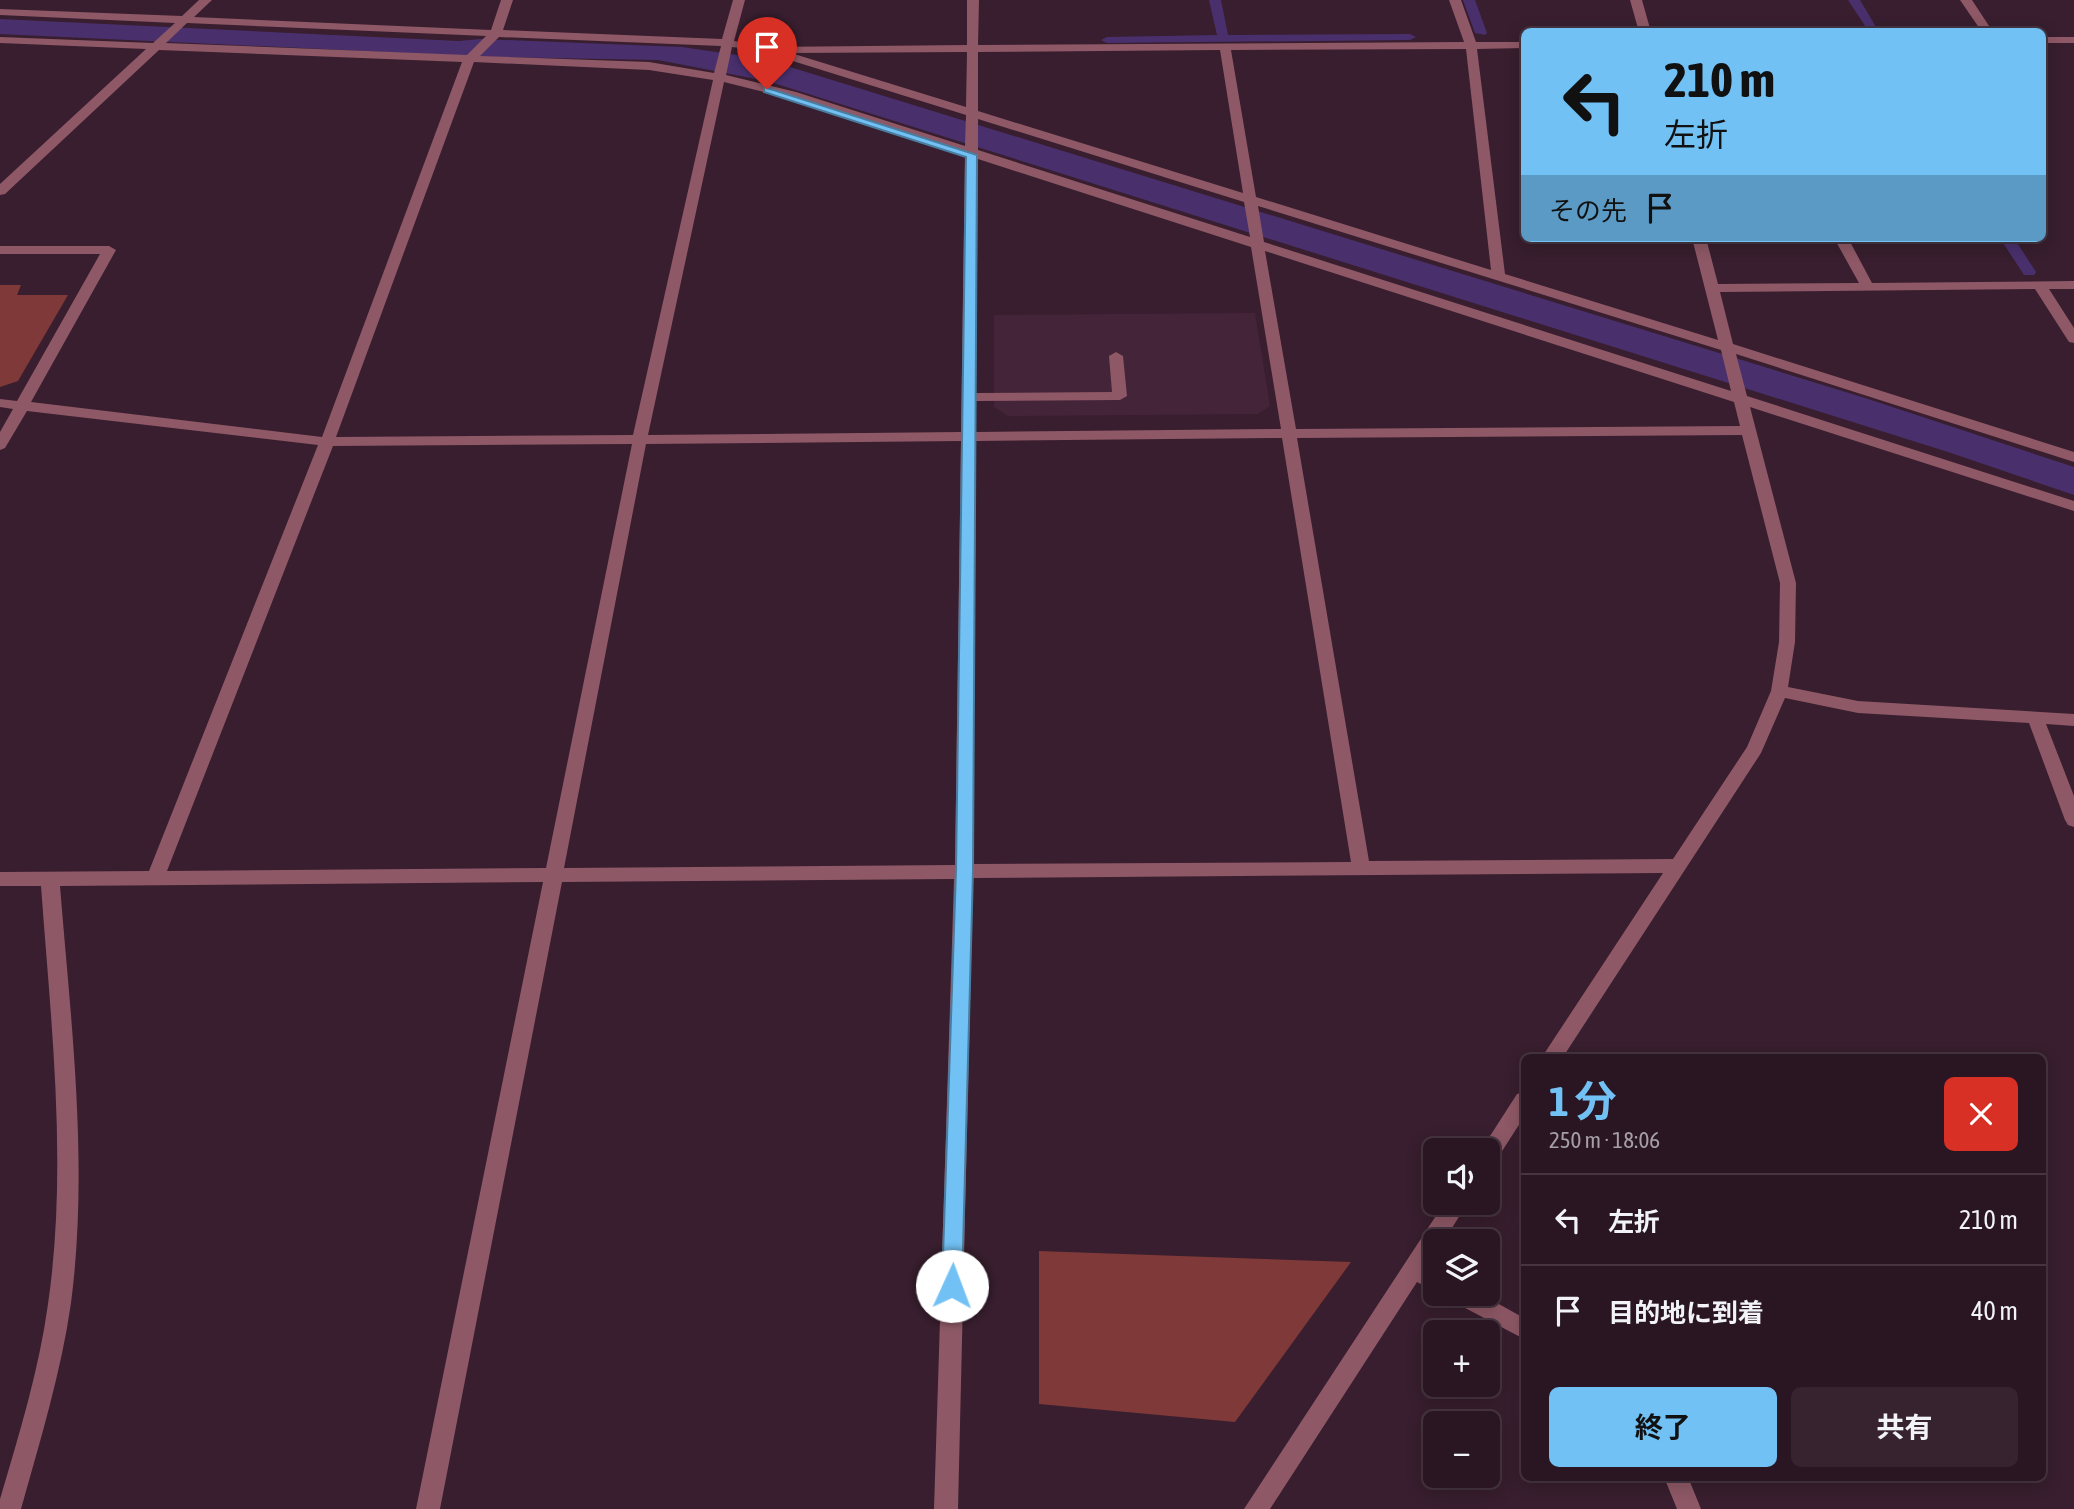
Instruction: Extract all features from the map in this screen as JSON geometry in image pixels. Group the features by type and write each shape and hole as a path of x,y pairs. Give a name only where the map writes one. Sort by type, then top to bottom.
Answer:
{"street":[{"path":"5,12 22,0"},
{"path":"0,191 206,0"},
{"path":"155,878 327,442 471,58 493,36 507,0"},
{"path":"428,1509 640,439 726,47 740,0"},
{"path":"946,1509 964,870 973,0"},
{"path":"1455,0 1471,45 1499,278"},
{"path":"1636,0 1644,28"},
{"path":"1966,0 1985,28"},
{"path":"5,12 180,24 767,50 1521,45"},
{"path":"0,40 649,66 720,75 971,150 1740,394 2074,506"},
{"path":"2046,40 2074,40"},
{"path":"1226,48 1361,868"},
{"path":"767,50 972,118 2074,457"},
{"path":"1554,1054 1755,749 1779,691 1787,642 1788,583 1700,242"},
{"path":"1843,242 1868,286"},
{"path":"0,250 109,250 0,445"},
{"path":"2039,285 2074,339"},
{"path":"1712,288 2074,285"},
{"path":"970,397 1120,396 1116,356"},
{"path":"0,403 327,442 1749,430"},
{"path":"1779,691 1858,707 2074,720"},
{"path":"2035,718 2074,820"},
{"path":"0,879 1678,866"},
{"path":"9,1509 49,1371 64,1271 66,1105 50,878"},
{"path":"1500,1138 1521,1105"},
{"path":"1256,1509 1449,1215"},
{"path":"1414,1269 1423,1274"},
{"path":"1482,1306 1521,1327"},
{"path":"1678,1481 1689,1509"}],"shaded area":[{"path":"0,19 459,41 480,39 682,47 764,59 1865,398 2074,467 2074,495 1948,452 767,81 658,60 492,57 0,34"},
{"path":"0,285 21,285 17,295 68,295 18,381 0,387"},
{"path":"1255,313 1270,406 1258,414 1008,416 994,407 994,315"},
{"path":"1039,1251 1351,1262 1235,1422 1039,1404"}],"waterway":[{"path":"1215,0 1223,39"},
{"path":"1469,0 1481,33"},
{"path":"1854,0 1872,28"},
{"path":"1223,39 1410,37"},
{"path":"1107,40 1223,39"},
{"path":"2010,242 2029,272"}],"route":[{"path":"767,89 971,155 964,870 952,1286"}]}
